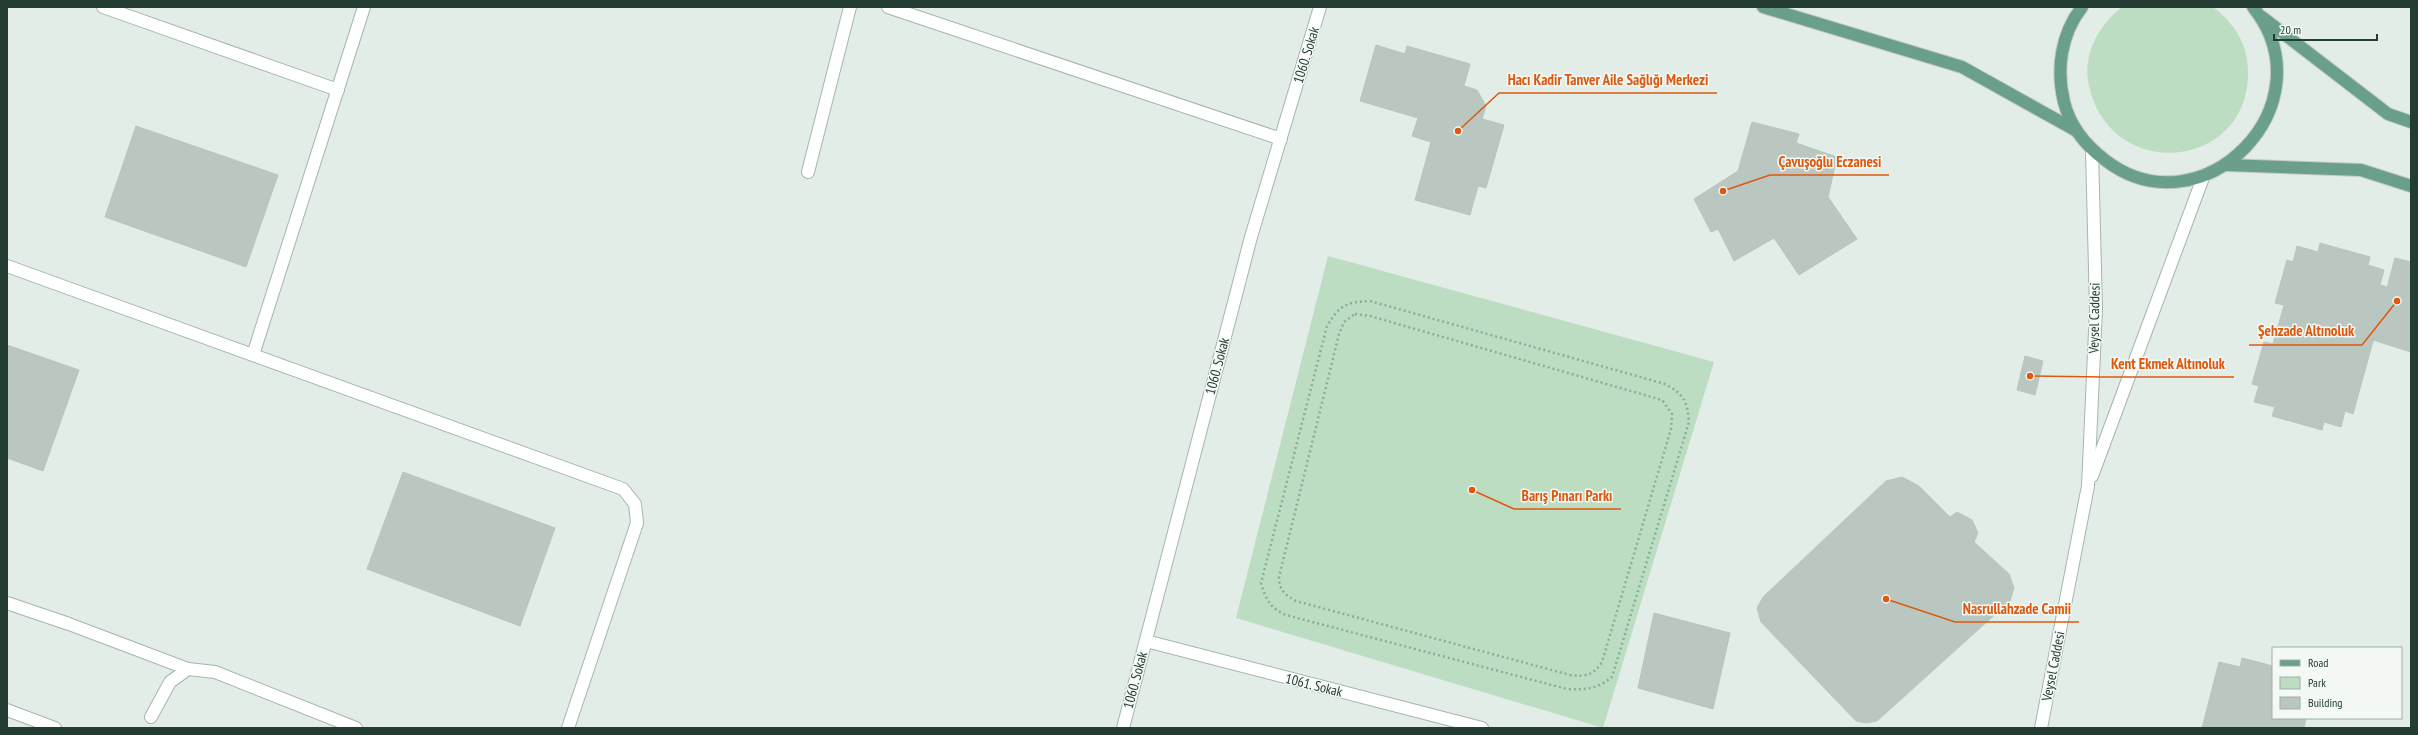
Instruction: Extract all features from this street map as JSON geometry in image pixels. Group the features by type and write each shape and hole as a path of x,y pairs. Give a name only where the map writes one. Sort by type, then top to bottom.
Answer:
{"main road":[{"path":"1762,7 1962,67 2075,130"},
{"path":"2082,7 2076,15 2066,37 2060,61 2060,86 2066,109 2075,130 2092,150 2111,165 2133,176 2150,180 2181,181 2204,175 2226,165 2245,150 2260,131 2270,109 2276,85 2276,61 2270,37 2256,11"},
{"path":"2256,11 2388,114 2411,122"},
{"path":"2226,165 2361,170 2411,186"}],"street":[{"path":"103,7 338,90"},
{"path":"253,355 364,7"},
{"path":"808,172 850,7"},
{"path":"888,7 1281,139"},
{"name":"1060. Sokak","path":"1123,728 1251,237 1320,7"},
{"name":"Veysel Caddesi","path":"2041,728 2088,486 2096,309 2092,150"},
{"name":"Veysel Caddesi","path":"2088,486 2204,175"},
{"path":"7,266 622,489 630,496 637,513 637,523 568,728"},
{"path":"7,603 69,624 188,669 215,672 356,728"},
{"name":"1061. Sokak","path":"1146,641 1482,728"},
{"path":"151,716 170,682 188,669"},
{"path":"7,710 55,728"}],"path":[{"path":"1370,301 1665,384 1679,391 1688,407 1689,422 1612,676 1601,685 1587,690 1567,689 1286,615 1274,610 1266,600 1261,583 1327,326 1336,312 1349,302 1370,301"},
{"path":"1355,314 1370,316 1650,394 1662,400 1672,414 1669,437 1602,662 1597,671 1583,676 1570,674 1296,601 1286,596 1279,586 1279,577 1339,334 1344,322 1355,314"}],"green space":[{"path":"2122,7 2213,7 2221,13 2233,27 2242,43 2248,71 2243,104 2227,129 2204,145 2178,152 2150,150 2123,139 2102,118 2089,86 2087,74 2088,63 2090,52 2099,32 2113,15"},
{"path":"1328,256 1714,362 1603,728 1236,618"}],"building":[{"path":"1376,45 1405,54 1407,46 1470,64 1464,86 1477,90 1486,106 1482,119 1504,125 1486,188 1478,186 1470,215 1415,200 1431,142 1412,136 1418,118 1360,101"},
{"path":"1752,122 1799,134 1796,143 1837,157 1828,197 1857,239 1799,275 1774,238 1734,261 1718,229 1711,232 1694,199 1738,171"},
{"path":"136,126 278,175 246,267 105,217"},
{"path":"2320,243 2370,257 2368,265 2384,270 2380,285 2388,287 2353,414 2345,411 2341,427 2324,422 2322,430 2272,416 2275,407 2254,402 2259,386 2252,384 2264,342 2273,344 2284,305 2275,303 2287,260 2293,262 2297,246 2318,252"},
{"path":"2395,258 2411,262 2411,352 2373,340"},
{"path":"7,345 79,370 43,471 7,458"},
{"path":"2025,356 2043,361 2035,395 2017,390"},
{"path":"403,472 555,528 520,626 367,569"},
{"path":"1902,477 1919,486 1950,517 1957,512 1972,520 1978,533 1974,542 2009,574 2014,588 2010,601 1877,721 1866,723 1856,721 1761,622 1757,608 1763,597 1886,481"},
{"path":"1654,613 1730,633 1713,709 1638,688"},
{"path":"2242,658 2272,666 2272,719 2306,719 2304,728 2202,728 2219,662 2240,667"}],"place":[{"name":"Hacı Kadir Tanver Aile Sağlığı Merkezi","path":"1458,131"},
{"name":"Çavuşoğlu Eczanesi","path":"1723,191"},
{"name":"Şehzade Altınoluk","path":"2397,301"},
{"name":"Kent Ekmek Altınoluk","path":"2030,376"},
{"name":"Barış Pınarı Parkı","path":"1472,490"},
{"name":"Nasrullahzade Camii","path":"1886,599"}]}
